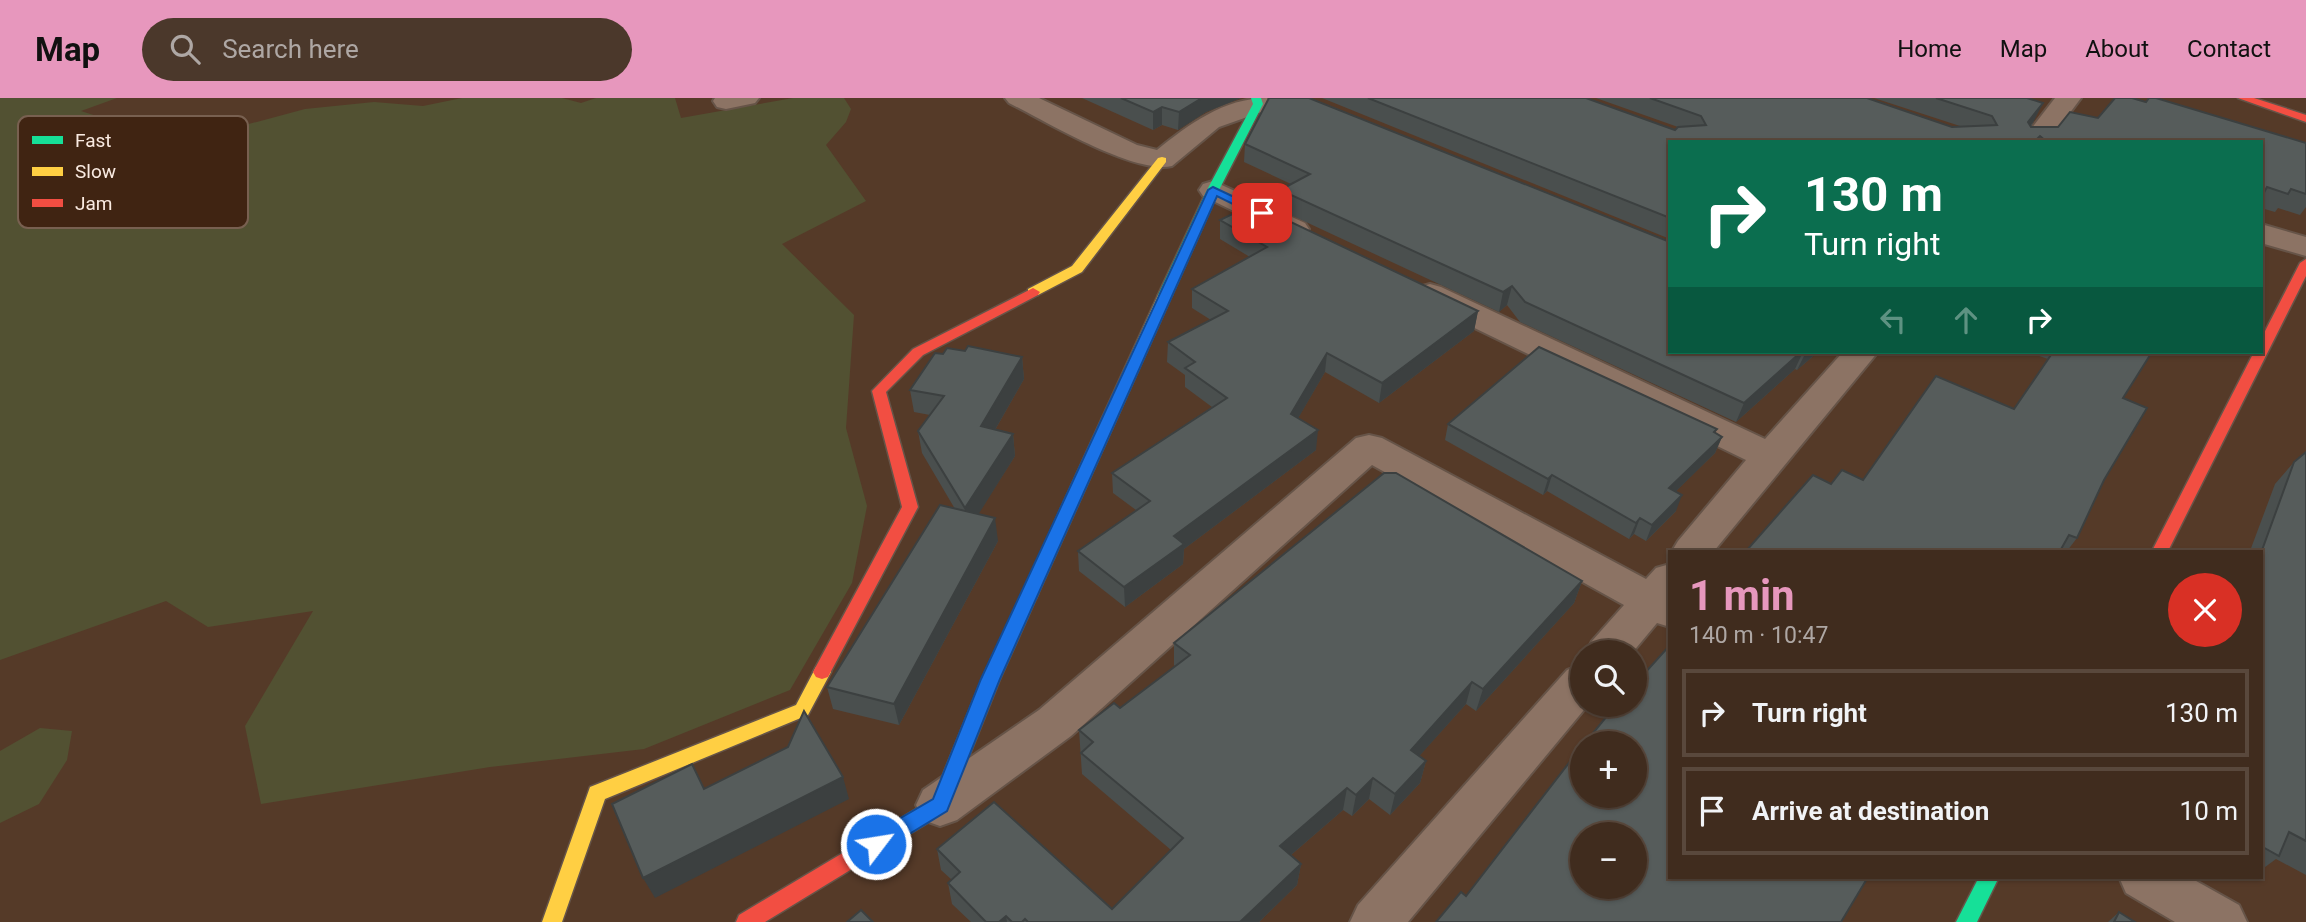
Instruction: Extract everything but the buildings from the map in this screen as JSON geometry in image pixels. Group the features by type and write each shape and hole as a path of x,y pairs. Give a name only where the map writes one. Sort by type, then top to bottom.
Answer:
{"main road":[{"path":"2243,98 2306,119"},
{"path":"746,922 940,805 990,679 1213,190 1257,101"},
{"path":"551,922 597,793 802,710 910,508 879,391 918,352 1077,269 1162,160"},
{"path":"2263,348 2306,263"},
{"path":"2162,550 2260,354"},
{"path":"1966,922 1988,879"}],"street":[{"path":"1018,98 1127,151 1162,160 1210,121 1257,101"},
{"path":"2036,140 2068,98"},
{"path":"1213,190 1325,243"},
{"path":"2263,234 2306,247"},
{"path":"1399,279 1770,456"},
{"path":"1693,550 1859,354"},
{"path":"940,805 1055,723 1369,447 1663,597 1620,640"},
{"path":"1376,922 1570,696"},
{"path":"2147,879 2221,922"}],"shaded area":[{"path":"0,98 117,98 81,111 97,116 18,116 18,228 248,228 248,124 305,109 374,102 423,106 462,98 562,98 581,103 596,98 675,98 681,118 793,98 844,98 851,109 846,122 826,145 866,201 782,244 854,315 846,428 867,506 852,583 790,690 644,749 490,767 261,804 245,726 313,611 208,627 166,601 0,660"},
{"path":"40,728 72,731 67,760 39,804 0,823 0,751"}],"traffic: fast":[{"path":"1165,295 1213,190 1258,104 1256,98"},
{"path":"1966,922 1988,879"}],"traffic: slow":[{"path":"1033,292 1077,269 1162,160"},
{"path":"1030,594 1165,295"},
{"path":"552,922 597,793 802,710 822,672"}],"traffic: jam":[{"path":"2243,98 2306,119"},
{"path":"2263,348 2306,263"},
{"path":"822,672 910,507 879,391 918,352 1033,292"},
{"path":"2161,550 2260,354"},
{"path":"746,922 940,805 991,679 1030,594"}],"route":[{"path":"876,844 940,805 990,679 1213,190 1262,213"}]}
